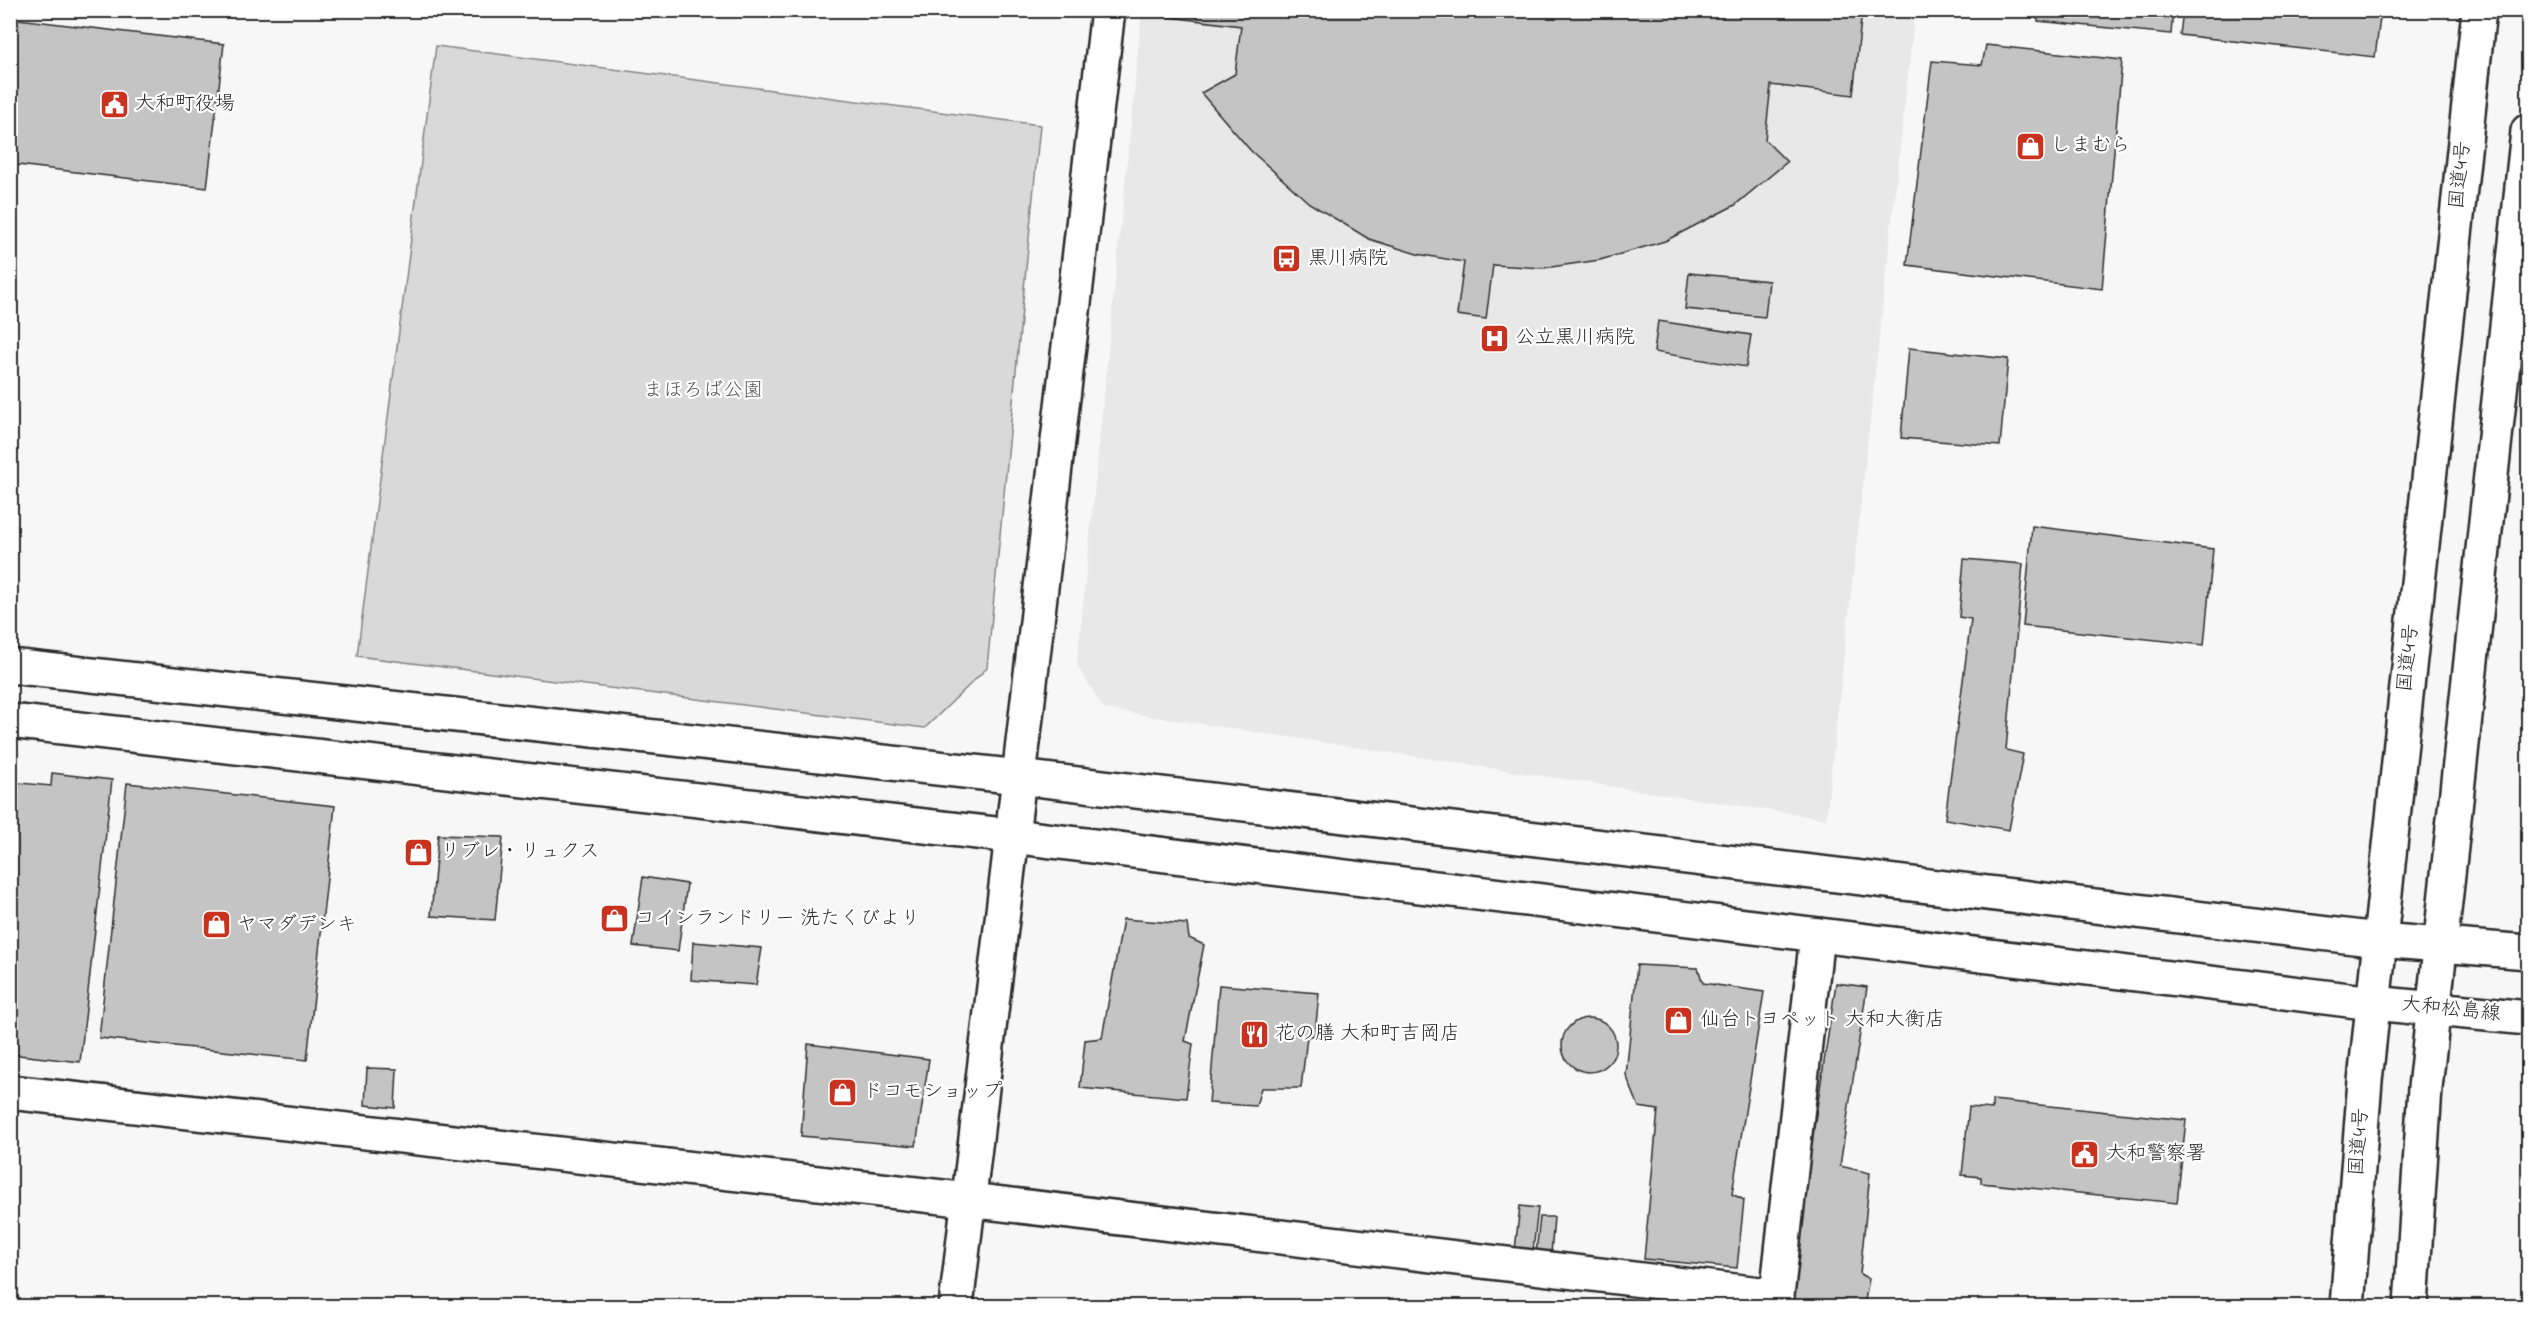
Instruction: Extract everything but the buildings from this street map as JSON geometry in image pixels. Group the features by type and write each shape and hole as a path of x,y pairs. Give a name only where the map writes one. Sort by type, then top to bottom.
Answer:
{"main road":[{"path":"956,1306 1108,10"},
{"name":"国道4号","path":"2347,1306 2379,940 2479,10"},
{"path":"2411,1306 2425,1088 2529,131"},
{"path":"10,666 1019,777 2379,940 2529,952"},
{"name":"大和松島線","path":"10,721 1012,836 2373,1003 2529,1018"},
{"path":"10,1092 969,1200 1777,1296 1817,935"}],"shaded area":[{"name":"公立黒川病院","path":"1142,11 1915,11 1826,819 1104,709 1077,665"}],"green space":[{"name":"まほろば公園","path":"436,46 1040,125 987,668 925,728 357,656"}],"place":[{"name":"大和町役場","path":"114,104"},
{"name":"しまむら","path":"2030,146"},
{"name":"黒川病院","path":"1287,259"},
{"name":"公立黒川病院","path":"1494,338"},
{"name":"リブレ・リュクス","path":"419,852"},
{"name":"コインランドリー 洗たくびより","path":"614,919"},
{"name":"ヤマダデンキ","path":"216,925"},
{"name":"仙台トヨペット 大和大衡店","path":"1679,1020"},
{"name":"花の膳 大和町吉岡店","path":"1254,1034"},
{"name":"ドコモショップ","path":"842,1092"},
{"name":"大和警察署","path":"2085,1154"}]}
